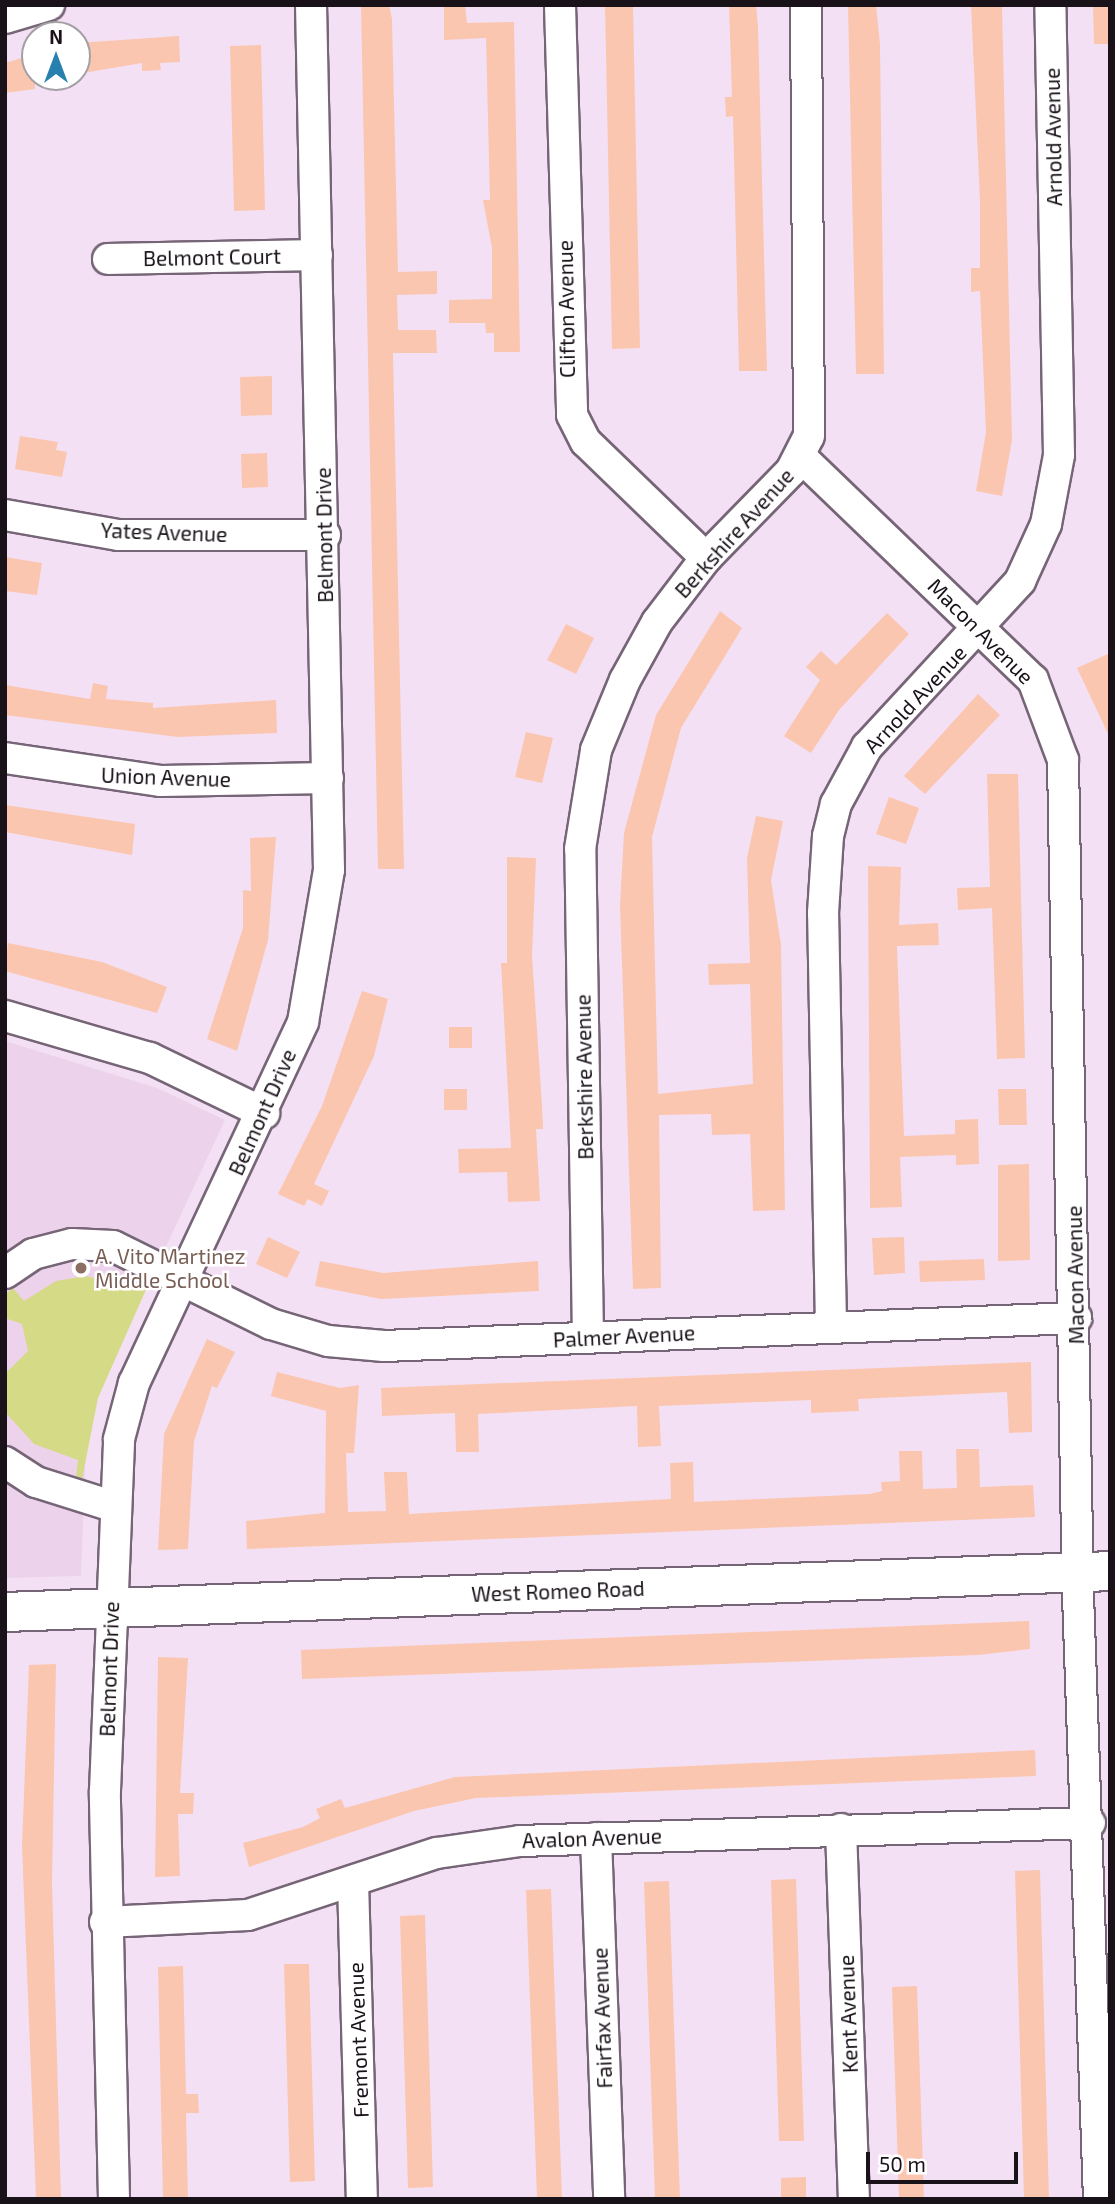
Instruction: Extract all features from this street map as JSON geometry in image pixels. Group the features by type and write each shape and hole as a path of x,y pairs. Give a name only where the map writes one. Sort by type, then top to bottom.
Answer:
{"main road":[{"name":"West Romeo Road","path":"5,1612 1095,1572"}],"street":[{"path":"5,18 49,5"},
{"name":"Belmont Drive","path":"114,2199 105,1922 112,1506 118,1439 134,1383 264,1113 303,1022 320,944 329,870 325,535 311,5"},
{"name":"Clifton Avenue","path":"560,5 572,415 586,442 706,558"},
{"name":"Berkshire Avenue","path":"588,1338 580,849 596,750 625,680 657,622 706,558 800,456 812,411 806,5"},
{"name":"Arnold Avenue","path":"831,1326 823,913 828,836 836,804 867,747 981,628 1020,581 1046,524 1059,455 1050,5"},
{"name":"Belmont Court","path":"108,259 317,256"},
{"name":"Macon Avenue","path":"800,456 1033,680 1063,760 1076,1318 1095,1572 1090,1823 1099,2199"},
{"name":"Yates Avenue","path":"5,515 118,534 325,535"},
{"name":"Union Avenue","path":"5,758 151,780 328,778"},
{"path":"5,1016 150,1058 264,1113"},
{"name":"Palmer Avenue","path":"5,1273 33,1254 72,1244 113,1246 271,1324 328,1341 384,1346 1076,1318"},
{"path":"5,1462 36,1482 112,1506"},
{"name":"Avalon Avenue","path":"105,1922 248,1915 353,1881 476,1846 596,1838 1090,1823"},
{"name":"Kent Avenue","path":"841,1829 854,2199"},
{"name":"Fairfax Avenue","path":"596,1838 609,2199"},
{"name":"Fremont Avenue","path":"353,1881 362,2199"}],"shaded area":[{"name":"A. Vito Martinez Middle School","path":"5,1041 157,1088 225,1120 87,1416 81,1576 5,1578"}],"green space":[{"path":"144,1273 152,1276 98,1398 82,1479 76,1478 78,1460 34,1444 5,1412 5,1374 28,1351 22,1324 5,1318 5,1295 13,1288 24,1301 56,1281 86,1276 136,1289"}],"building":[{"path":"361,5 389,5 392,19 398,272 437,271 437,294 397,295 398,330 436,330 437,353 393,353 404,869 378,869"},
{"path":"444,5 465,5 467,23 514,22 520,352 494,352 494,333 486,333 485,323 449,323 449,300 492,299 492,248 483,200 490,200 486,38 444,40"},
{"path":"605,5 633,5 640,348 612,349"},
{"path":"729,5 756,5 767,371 739,371 733,116 726,117 725,97 732,97"},
{"path":"848,5 876,5 880,44 884,374 856,374"},
{"path":"971,5 1002,5 1012,440 1002,496 976,491 986,432 980,291 971,292 971,268 980,268 980,201"},
{"path":"1093,5 1110,5 1110,44 1094,44"},
{"path":"179,36 180,62 160,63 161,70 142,71 142,63 91,72 91,42"},
{"path":"261,45 265,210 234,211 230,46"},
{"path":"21,58 21,91 5,93 5,63"},
{"path":"272,376 272,415 241,416 240,377"},
{"path":"20,436 58,442 56,450 67,452 62,477 15,469"},
{"path":"267,453 268,487 242,488 241,454"},
{"path":"5,557 42,563 37,595 5,591"},
{"path":"720,611 742,628 681,728 652,837 658,1094 753,1084 750,984 709,985 708,964 750,963 747,858 756,816 783,821 771,880 781,945 785,1210 753,1211 750,1134 712,1135 711,1114 659,1115 661,1288 633,1289 620,905 624,833 656,715"},
{"path":"887,613 909,634 839,710 811,753 784,736 820,680 806,667 821,651 836,665"},
{"path":"566,624 594,638 576,674 547,660"},
{"path":"1110,653 1110,738 1077,668"},
{"path":"93,683 108,686 106,699 153,703 153,708 276,700 277,733 178,737 5,715 5,685 90,699"},
{"path":"978,694 1000,715 925,794 904,776"},
{"path":"526,732 553,738 542,783 515,777"},
{"path":"987,774 1018,774 1025,1058 997,1059 992,908 958,910 957,888 990,887"},
{"path":"889,797 919,808 906,844 876,834"},
{"path":"5,805 135,824 132,855 5,832"},
{"path":"276,837 268,940 237,1051 207,1039 243,928 243,890 251,891 250,838"},
{"path":"507,857 536,858 532,956 543,1129 536,1129 540,1201 508,1202 507,1172 459,1173 458,1149 511,1148 501,963 507,963"},
{"path":"868,866 901,867 899,925 938,923 939,945 897,946 904,1136 955,1134 955,1120 978,1119 979,1164 956,1165 956,1155 900,1157 902,1207 870,1208"},
{"path":"8,943 102,962 167,987 157,1013 5,971"},
{"path":"362,991 388,999 374,1056 314,1184 329,1191 322,1206 308,1199 304,1206 278,1194 322,1106"},
{"path":"449,1027 472,1027 472,1048 449,1048"},
{"path":"444,1089 467,1089 467,1110 444,1110"},
{"path":"998,1089 1026,1089 1027,1125 999,1125"},
{"path":"1029,1164 1030,1260 998,1261 998,1165"},
{"path":"268,1237 300,1252 287,1278 256,1264"},
{"path":"904,1237 905,1273 874,1275 872,1238"},
{"path":"984,1259 985,1280 920,1282 919,1261"},
{"path":"320,1261 383,1273 538,1261 539,1291 381,1299 315,1286"},
{"path":"207,1339 235,1352 217,1388 212,1386 194,1441 188,1549 158,1550 164,1434"},
{"path":"1031,1362 1032,1432 1009,1433 1007,1392 858,1399 859,1411 811,1413 811,1400 659,1406 661,1446 638,1447 637,1406 478,1414 479,1452 456,1452 455,1413 382,1416 381,1388"},
{"path":"277,1372 340,1388 359,1385 354,1453 346,1453 348,1512 386,1511 384,1472 407,1472 409,1514 671,1499 670,1463 693,1462 694,1502 870,1494 882,1491 881,1482 900,1481 899,1451 922,1451 923,1489 957,1488 956,1449 979,1449 980,1487 1033,1485 1035,1517 247,1549 246,1521 325,1513 326,1411 271,1396"},
{"path":"1029,1621 1030,1649 978,1655 302,1679 301,1650"},
{"path":"158,1657 188,1658 180,1793 194,1793 193,1814 178,1814 180,1876 155,1877"},
{"path":"56,1664 52,1882 61,2199 36,2199 22,1846 29,1665"},
{"path":"1035,1750 1036,1776 476,1798 414,1811 249,1867 243,1843 303,1827 320,1818 316,1809 341,1799 345,1808 455,1777"},
{"path":"1040,1870 1049,2199 1024,2199 1015,1871"},
{"path":"796,1879 804,2141 779,2141 771,1880"},
{"path":"669,1881 680,2199 655,2199 644,1882"},
{"path":"551,1889 562,2199 537,2199 526,1890"},
{"path":"425,1915 433,2187 408,2188 400,1916"},
{"path":"284,1964 309,1964 315,2181 290,2182"},
{"path":"183,1966 186,2094 198,2094 199,2113 186,2113 188,2199 163,2199 158,1967"},
{"path":"917,1986 924,2199 899,2199 892,1987"},
{"path":"806,2177 806,2199 781,2199 781,2178"}],"place":[{"name":"A. Vito Martinez Middle School","path":"81,1268"}]}
